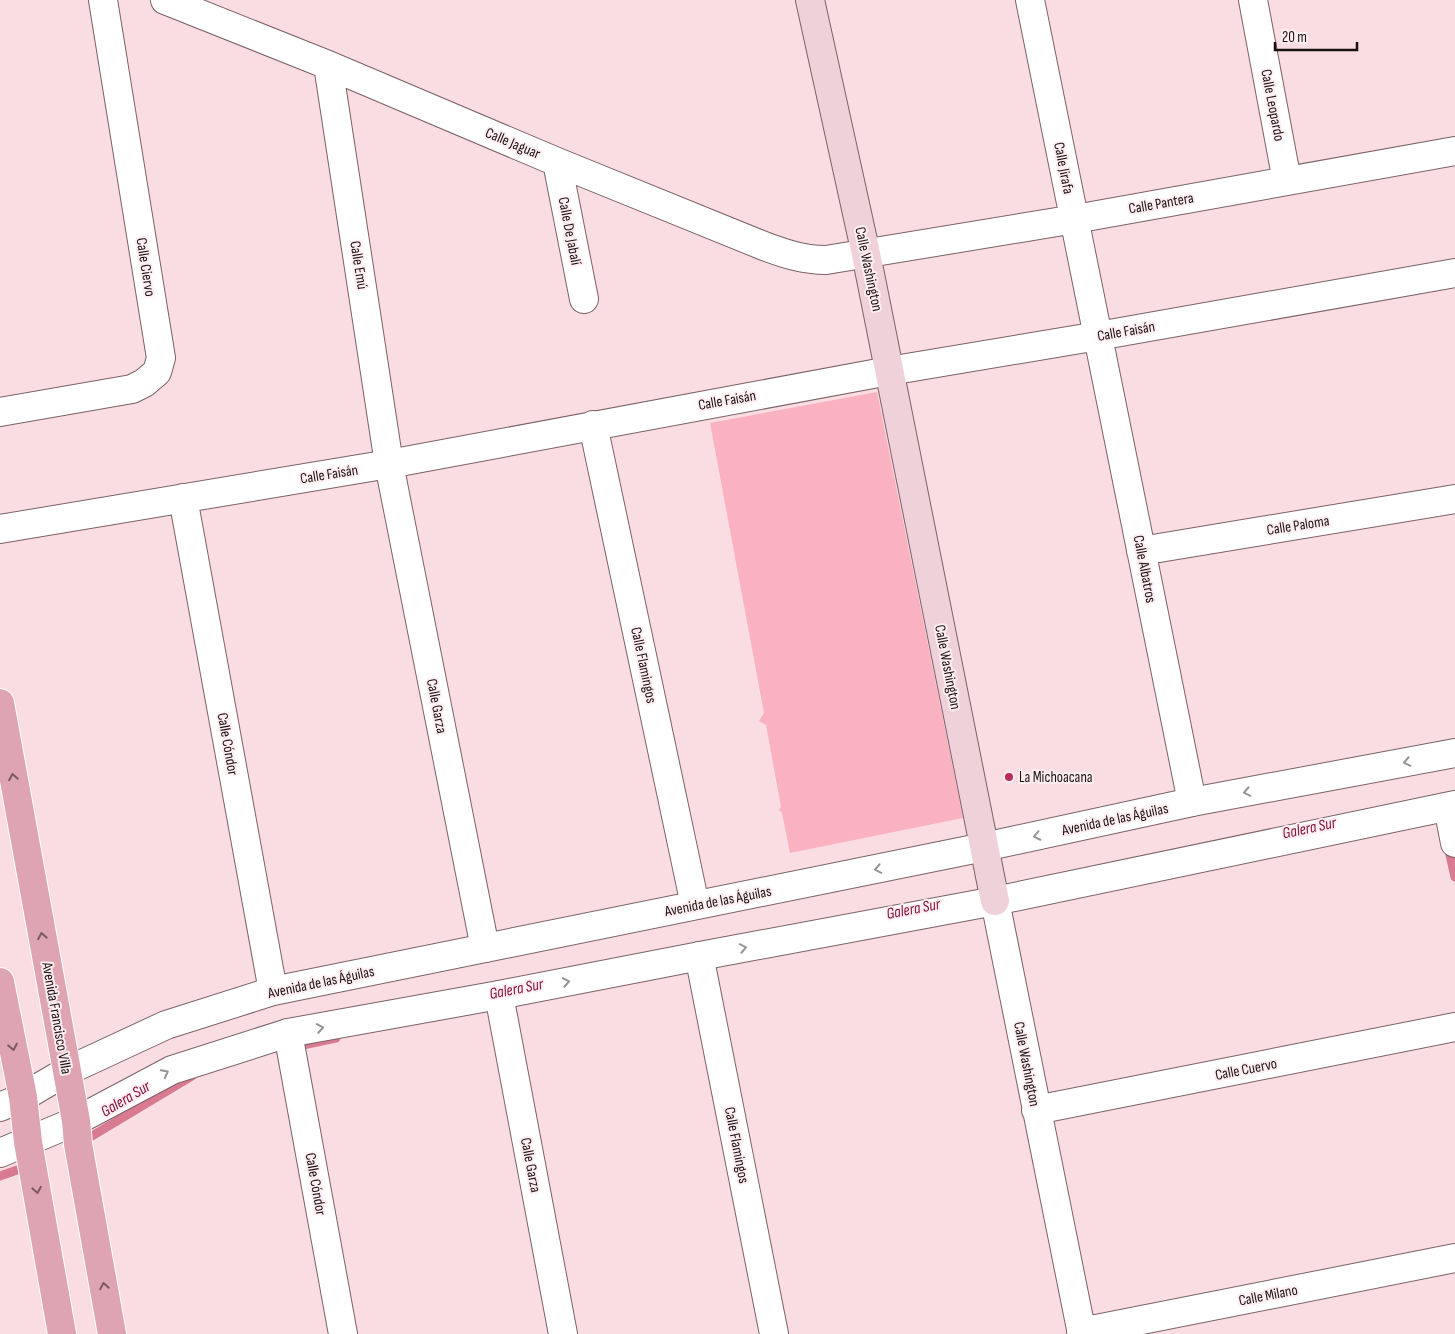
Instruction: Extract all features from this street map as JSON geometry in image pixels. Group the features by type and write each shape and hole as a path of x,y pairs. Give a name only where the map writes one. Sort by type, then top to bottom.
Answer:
{"main road":[{"name":"Calle Washington","path":"810,0 866,254 995,901"},
{"name":"Avenida Francisco Villa","path":"0,703 76,1121 79,1153 112,1334"},
{"path":"0,982 12,1102 28,1142 62,1334"}],"street":[{"name":"Calle Ciervo","path":"0,412 132,388 144,383 157,372 161,358 103,0"},
{"name":"Calle Jaguar","path":"165,0 328,65 557,162 789,255 810,260 826,260 866,254"},
{"name":"Calle Jirafa","path":"1030,0 1098,336"},
{"name":"Calle Leopardo","path":"1253,0 1287,181"},
{"name":"Calle Emú","path":"328,65 389,464"},
{"name":"Calle Pantera","path":"866,254 1075,219 1455,151"},
{"name":"Calle De Jabalí","path":"557,162 584,299"},
{"name":"Calle Faisán","path":"0,529 389,464 889,371 1455,273"},
{"name":"Calle Albatros","path":"1098,336 1192,802"},
{"name":"Calle Flamingos","path":"593,425 695,905"},
{"name":"Calle Garza","path":"389,464 485,948"},
{"name":"Calle Cóndor","path":"183,498 273,991"},
{"name":"Calle Paloma","path":"1141,551 1455,500"},
{"name":"Avenida de las Águilas","path":"12,1102 67,1071 166,1025 273,991 984,847 1192,802 1455,753"},
{"path":"0,1153 76,1121 172,1070 288,1033 995,901 1451,806 1455,843"},
{"name":"Calle Washington","path":"995,901 1082,1333"},
{"name":"Calle Flamingos","path":"700,956 774,1334"},
{"name":"Calle Garza","path":"499,995 563,1334"},
{"name":"Calle Cuervo","path":"1036,1110 1455,1027"},
{"name":"Calle Cóndor","path":"288,1033 343,1334"},
{"name":"Calle Milano","path":"1082,1333 1455,1258"}],"shaded area":[{"path":"877,392 963,818 790,853 782,813 779,810 781,807 766,725 759,721 764,713 710,423"}],"waterway":[{"name":"Galera Sur","path":"1448,846 1455,877"},
{"name":"Galera Sur","path":"293,1047 336,1038"},
{"name":"Galera Sur","path":"82,1142 192,1076"},
{"name":"Galera Sur","path":"0,1176 17,1170"}],"place":[{"name":"La Michoacana","path":"1009,777"}]}
